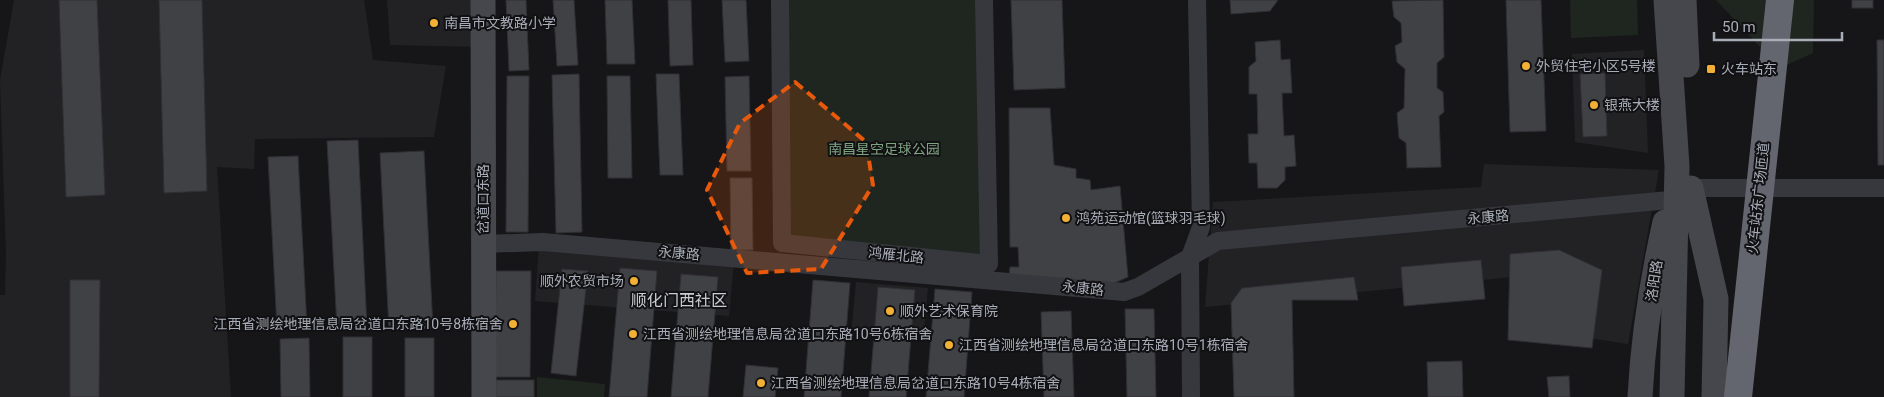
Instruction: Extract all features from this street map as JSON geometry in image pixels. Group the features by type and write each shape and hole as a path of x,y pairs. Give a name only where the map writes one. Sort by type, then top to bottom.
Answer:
{"highway":[{"name":"火车站东广场匝道","path":"1738,397 1780,0"}],"street":[{"name":"岔道口东路","path":"483,0 484,397"},
{"name":"鸿雁北路","path":"780,0 782,243 989,264 984,0"},
{"path":"1190,397 1190,257 1200,227 1197,0"},
{"name":"洛阳路","path":"1666,0 1677,166 1672,397"},
{"path":"1684,0 1691,188 1689,397"},
{"name":"洛阳路","path":"1640,397 1642,359 1654,273 1677,166"},
{"path":"1691,188 1884,188"},
{"path":"1691,188 1716,299 1714,397"},
{"name":"永康路","path":"483,244 544,242 1124,292 1138,287 1218,241 1670,200"}],"highlighted area":[{"path":"795,82 866,142 873,185 821,269 747,273 707,190 740,123"}],"shaded area":[{"path":"14,0 364,0 373,60 446,66 434,137 255,139 254,169 217,167 231,397 0,397 0,295 5,295 6,254 0,80"},
{"name":"南昌市文教路小学","path":"387,0 479,0 479,47 390,45"},
{"path":"1644,50 1648,153 1575,142 1572,54"},
{"path":"1484,164 1659,170 1628,344 1569,335 1575,271 1205,307 1213,202 1481,187"},
{"name":"顺外农贸市场","path":"539,246 734,261 729,316 535,301"},
{"name":"顺外艺术保育院","path":"856,282 928,288 923,341 851,335"}],"green space":[{"name":"南昌星空足球公园","path":"789,0 976,0 982,256 789,237"},
{"path":"1570,0 1637,0 1638,35 1571,38"},
{"path":"1716,0 1814,0 1813,53 1780,68"},
{"path":"537,377 605,384 604,397 537,397"}],"building":[{"path":"59,0 97,0 105,195 66,197"},
{"path":"159,0 202,0 207,191 164,193"},
{"path":"506,0 526,0 529,70 509,71"},
{"path":"553,0 574,0 578,65 557,66"},
{"path":"605,0 632,0 635,64 607,64"},
{"path":"668,0 691,0 693,65 670,66"},
{"path":"722,0 746,0 749,61 725,62"},
{"path":"1011,0 1062,0 1065,88 1014,90"},
{"path":"1230,0 1278,0 1270,11 1231,14"},
{"path":"1443,0 1444,57 1437,63 1437,88 1443,92 1444,112 1439,116 1441,167 1407,168 1406,143 1399,138 1397,113 1404,108 1405,69 1397,62 1395,46 1402,42 1401,23 1394,17 1392,1"},
{"name":"外贸住宅小区5号楼","path":"1506,0 1541,0 1546,131 1510,132"},
{"path":"1852,0 1873,0 1873,8 1852,8"},
{"path":"1280,40 1281,60 1290,59 1292,93 1282,93 1284,136 1294,135 1296,166 1285,167 1285,180 1277,188 1258,188 1257,163 1249,163 1248,134 1258,134 1257,94 1249,94 1249,67 1256,61 1255,42"},
{"path":"1877,40 1884,40 1884,165 1878,165"},
{"name":"银燕大楼","path":"1605,73 1607,136 1583,137 1580,74"},
{"path":"579,74 582,232 556,233 552,75"},
{"path":"656,74 679,74 683,175 660,175"},
{"path":"507,76 529,76 528,232 506,232"},
{"path":"607,76 630,76 632,178 608,178"},
{"path":"749,76 751,171 727,171 725,77"},
{"name":"鸿苑运动馆(篮球羽毛球)","path":"1009,108 1050,108 1054,165 1076,169 1076,178 1090,180 1091,190 1120,186 1128,277 1114,283 1009,275 1010,267 1019,267 1018,247 1010,247"},
{"path":"358,140 367,327 337,328 327,141"},
{"path":"424,151 433,328 389,330 380,153"},
{"path":"298,156 307,326 277,328 268,157"},
{"path":"730,178 752,178 753,250 731,250"},
{"path":"1559,250 1602,270 1592,348 1508,340 1510,254"},
{"path":"1481,260 1485,299 1404,306 1401,267"},
{"name":"江西省测绘地理信息局岔道口东路10号6栋宿舍","path":"620,268 657,271 647,397 609,397"},
{"path":"562,269 588,271 576,376 551,373"},
{"name":"江西省测绘地理信息局岔道口东路10号8栋宿舍","path":"496,271 531,271 530,377 495,377"},
{"path":"681,274 718,277 708,397 671,397"},
{"path":"1354,277 1358,300 1292,300 1294,397 1234,397 1231,303 1242,288"},
{"path":"70,280 100,280 99,397 70,397"},
{"path":"813,280 850,283 841,397 804,397"},
{"path":"878,287 915,290 906,397 869,397"},
{"name":"江西省测绘地理信息局岔道口东路10号1栋宿舍","path":"935,289 972,292 964,397 926,397"},
{"path":"1125,309 1154,309 1156,397 1127,397"},
{"path":"1071,311 1074,397 1044,397 1041,312"},
{"path":"343,337 372,337 372,397 343,397"},
{"path":"309,338 310,397 281,397 280,339"},
{"path":"405,338 434,338 434,397 405,397"},
{"path":"1462,361 1463,397 1428,397 1427,362"},
{"name":"江西省测绘地理信息局岔道口东路10号4栋宿舍","path":"746,365 778,368 775,397 743,397"},
{"path":"1569,376 1570,397 1549,397 1547,377"},
{"path":"496,380 534,380 534,397 496,397"}],"place":[{"name":"南昌市文教路小学","path":"434,23"},
{"name":"外贸住宅小区5号楼","path":"1526,66"},
{"name":"火车站东","path":"1711,69"},
{"name":"银燕大楼","path":"1594,105"},
{"name":"鸿苑运动馆(篮球羽毛球)","path":"1066,218"},
{"name":"顺外农贸市场","path":"634,281"},
{"name":"顺外艺术保育院","path":"890,311"},
{"name":"江西省测绘地理信息局岔道口东路10号8栋宿舍","path":"513,324"},
{"name":"江西省测绘地理信息局岔道口东路10号6栋宿舍","path":"633,334"},
{"name":"江西省测绘地理信息局岔道口东路10号1栋宿舍","path":"949,345"},
{"name":"江西省测绘地理信息局岔道口东路10号4栋宿舍","path":"761,383"}],"district":[{"name":"顺化门西社区","path":"679,300"}]}
